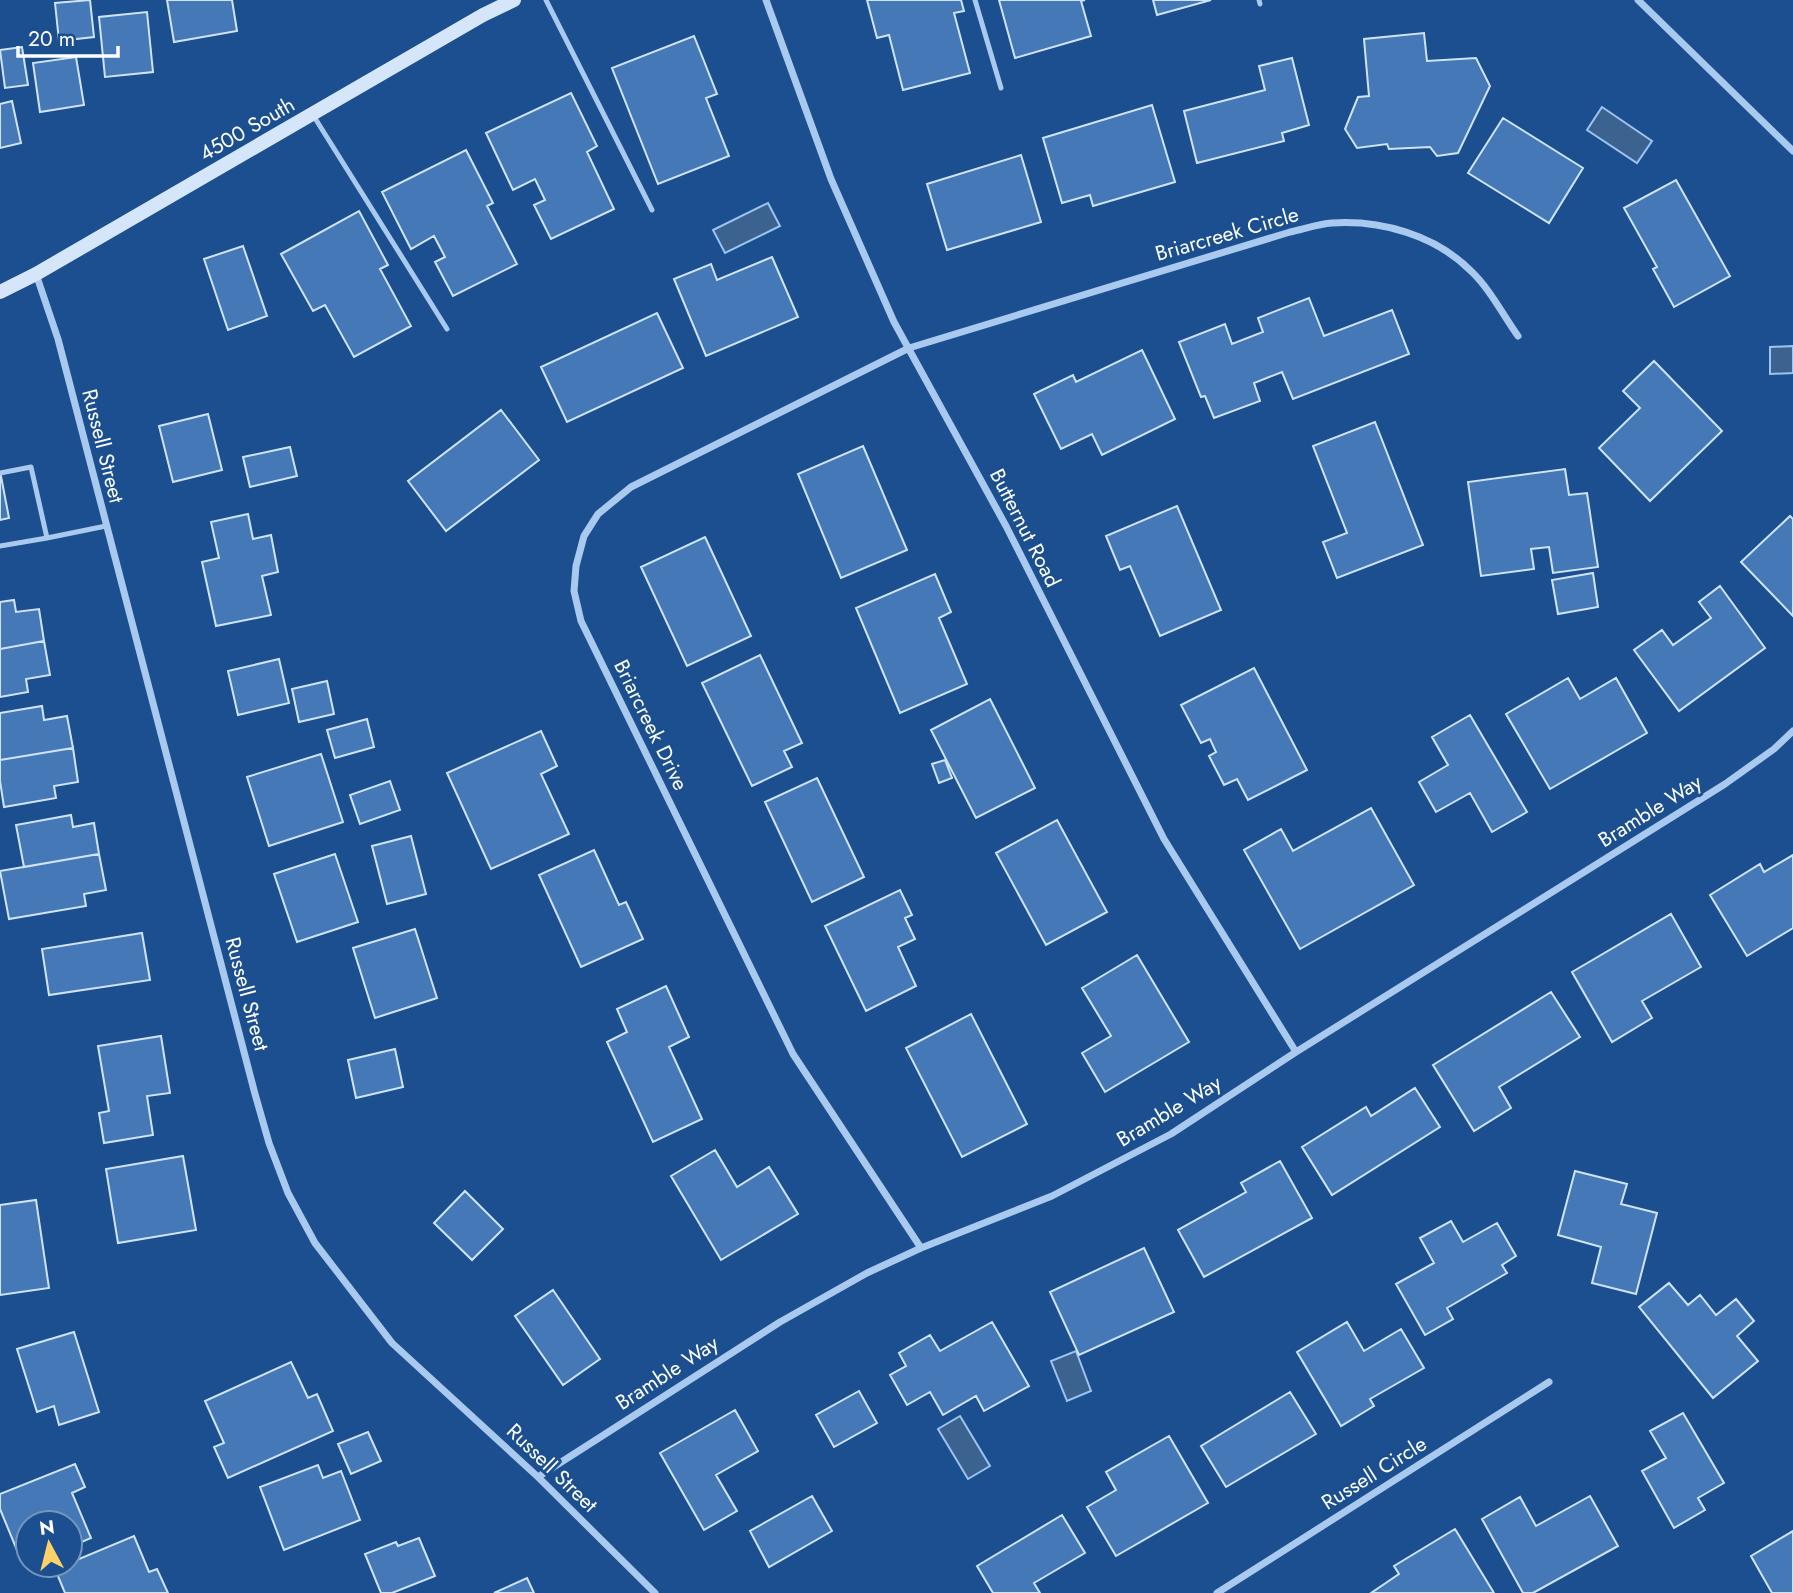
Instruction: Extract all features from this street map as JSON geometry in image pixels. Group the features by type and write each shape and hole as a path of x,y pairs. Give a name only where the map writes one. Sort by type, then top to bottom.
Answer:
{"main road":[{"name":"4500 South","path":"0,292 36,275 483,15 514,0"}],"street":[{"name":"Butternut Road","path":"766,0 850,224 894,322 1006,526 1164,839 1296,1052"},
{"path":"1639,0 1793,150"},
{"name":"Briarcreek Circle","path":"909,348 1290,232 1330,223 1386,227 1413,234 1451,253 1473,272 1518,337"},
{"name":"Russell Street","path":"36,275 58,339 258,1106 288,1192 316,1243 392,1343 538,1477 656,1593"},
{"name":"Briarcreek Drive","path":"909,348 631,487 598,514 584,536 576,566 574,592 581,621 793,1054 921,1248"},
{"name":"Bramble Way","path":"538,1477 780,1322 867,1273 921,1248 1052,1196 1159,1141 1296,1052 1725,785 1774,749 1793,731"},
{"name":"Russell Circle","path":"1217,1593 1549,1382"}],"lane":[{"path":"546,0 652,210"},
{"path":"975,0 1001,89"},
{"path":"313,115 447,329"},
{"path":"0,473 31,467 47,538"},
{"path":"0,546 106,526"}],"water":[{"path":"1602,107 1652,141 1637,163 1587,130"},
{"path":"768,203 780,226 725,253 713,230"},
{"path":"1793,346 1793,373 1770,374 1770,347"},
{"path":"1076,1351 1091,1391 1067,1401 1051,1361"},
{"path":"960,1416 990,1466 968,1479 938,1429"}],"building":[{"path":"90,0 94,37 59,41 55,3"},
{"path":"167,0 232,0 237,31 174,42"},
{"path":"867,0 961,0 964,11 954,13 970,73 903,90 889,35 877,38"},
{"path":"999,0 1085,0 1081,1 1091,36 1015,58"},
{"path":"1153,0 1211,0 1157,15"},
{"path":"147,12 153,72 105,77 99,17"},
{"path":"1424,33 1427,61 1476,58 1490,86 1458,153 1437,156 1430,147 1389,149 1387,144 1357,148 1345,129 1358,97 1369,96 1364,39"},
{"path":"694,36 717,94 706,98 729,156 658,184 612,68"},
{"path":"22,47 28,85 5,88 0,50"},
{"path":"76,57 84,105 40,112 33,63"},
{"path":"1292,58 1309,125 1282,133 1284,141 1197,163 1184,111 1265,90 1259,66"},
{"path":"571,93 597,146 587,152 614,209 551,239 534,205 545,200 535,179 513,190 486,133"},
{"path":"12,101 21,143 0,148 0,104"},
{"path":"1152,105 1175,182 1093,206 1090,195 1062,203 1043,138"},
{"path":"1503,118 1583,168 1549,223 1468,173"},
{"path":"466,150 493,203 487,206 517,264 453,296 435,262 445,257 434,236 411,249 382,192"},
{"path":"1021,155 1041,222 947,250 927,184"},
{"path":"1676,180 1730,276 1674,307 1653,269 1657,267 1624,208"},
{"path":"359,211 388,265 380,269 411,326 354,357 325,305 313,311 281,254"},
{"path":"243,246 267,316 228,330 204,259"},
{"path":"772,257 798,317 706,356 674,279 711,264 717,280"},
{"path":"1309,298 1324,336 1392,310 1409,354 1293,399 1282,372 1254,383 1260,401 1214,418 1205,396 1201,397 1179,342 1225,324 1232,344 1263,332 1258,318"},
{"path":"657,313 683,368 567,422 541,367"},
{"path":"1142,350 1175,419 1102,455 1092,434 1061,449 1034,394 1073,375 1076,382"},
{"path":"1654,361 1722,431 1650,501 1599,448 1640,408 1623,391"},
{"path":"501,410 539,460 446,531 408,481"},
{"path":"208,414 222,470 173,482 159,426"},
{"path":"1375,422 1423,545 1337,578 1323,542 1347,533 1313,446"},
{"path":"863,446 907,550 841,578 798,474"},
{"path":"290,447 297,476 250,487 243,457"},
{"path":"1565,469 1569,495 1587,493 1598,567 1553,573 1549,547 1531,549 1534,569 1481,576 1468,482"},
{"path":"0,471 9,518 0,520"},
{"path":"1177,506 1221,610 1160,636 1130,566 1120,570 1106,536"},
{"path":"248,514 253,539 271,535 278,572 262,576 271,615 216,626 202,562 219,558 211,522"},
{"path":"1790,516 1793,519 1793,616 1741,562"},
{"path":"705,537 751,636 687,666 641,567"},
{"path":"1593,573 1598,607 1558,614 1552,580"},
{"path":"935,574 951,612 939,618 967,684 900,713 856,608"},
{"path":"1720,586 1765,648 1679,711 1634,650 1662,630 1673,645 1711,618 1699,602"},
{"path":"14,600 16,612 39,609 44,641 0,649 0,602"},
{"path":"44,641 50,675 26,679 28,692 0,697 0,649"},
{"path":"760,655 802,743 784,751 792,767 752,786 702,683"},
{"path":"279,659 289,703 238,715 228,671"},
{"path":"1254,668 1307,770 1248,800 1237,779 1224,785 1209,756 1216,752 1210,739 1201,743 1181,705"},
{"path":"1568,678 1580,699 1616,678 1647,733 1550,789 1506,714"},
{"path":"327,681 334,714 299,722 292,689"},
{"path":"990,699 1035,788 976,818 931,730"},
{"path":"42,706 44,720 67,716 73,748 0,760 0,713"},
{"path":"1470,715 1527,812 1492,832 1470,793 1436,812 1419,782 1448,765 1432,737"},
{"path":"367,719 374,747 335,758 327,730"},
{"path":"541,731 557,766 541,774 569,834 491,869 447,773"},
{"path":"73,748 78,782 54,786 56,798 4,807 0,760"},
{"path":"321,754 343,822 269,846 247,777"},
{"path":"945,760 952,778 939,783 932,764"},
{"path":"817,778 864,877 812,902 765,802"},
{"path":"390,781 400,810 360,824 350,795"},
{"path":"1371,808 1414,885 1300,949 1244,850 1281,829 1293,851"},
{"path":"71,815 73,827 94,823 99,854 24,867 16,825"},
{"path":"1057,820 1107,912 1046,945 996,853"},
{"path":"411,836 426,894 387,904 372,846"},
{"path":"594,850 619,905 626,902 643,939 581,967 539,875"},
{"path":"99,854 106,890 84,894 86,906 9,919 0,871"},
{"path":"335,854 358,922 297,942 274,874"},
{"path":"1793,855 1793,928 1747,956 1710,895 1760,864 1764,872"},
{"path":"900,890 912,915 905,918 915,939 898,947 916,986 866,1011 825,926"},
{"path":"1671,914 1701,967 1642,1001 1652,1018 1612,1042 1572,972"},
{"path":"415,929 437,998 375,1018 353,948"},
{"path":"142,933 150,980 49,995 42,949"},
{"path":"1137,955 1189,1042 1105,1092 1082,1053 1111,1036 1082,988"},
{"path":"666,986 689,1037 669,1047 702,1119 653,1142 607,1042 627,1032 617,1009"},
{"path":"1551,992 1580,1037 1499,1087 1511,1108 1474,1131 1433,1065"},
{"path":"971,1014 1027,1124 962,1157 906,1048"},
{"path":"161,1036 170,1093 147,1096 153,1135 104,1143 99,1113 109,1111 98,1046"},
{"path":"395,1049 403,1087 356,1098 348,1060"},
{"path":"1415,1088 1440,1127 1332,1195 1302,1147 1366,1107 1371,1116"},
{"path":"715,1150 737,1187 769,1167 798,1214 721,1260 671,1176"},
{"path":"183,1156 196,1230 118,1243 106,1169"},
{"path":"1280,1161 1312,1218 1204,1277 1178,1230 1246,1192 1241,1183"},
{"path":"1575,1171 1627,1184 1621,1204 1657,1213 1636,1294 1592,1283 1601,1247 1558,1235"},
{"path":"465,1191 503,1229 472,1260 434,1223"},
{"path":"36,1200 49,1288 0,1295 0,1205"},
{"path":"1451,1221 1463,1242 1497,1223 1516,1256 1502,1265 1507,1273 1447,1308 1453,1319 1425,1335 1396,1284 1434,1263 1420,1238"},
{"path":"1144,1248 1174,1312 1079,1355 1050,1292"},
{"path":"1669,1283 1688,1305 1700,1295 1716,1315 1736,1299 1754,1321 1737,1336 1758,1361 1713,1398 1639,1307"},
{"path":"553,1290 600,1359 563,1385 515,1316"},
{"path":"992,1322 1029,1386 984,1411 976,1396 943,1415 930,1392 907,1405 890,1375 906,1366 899,1353 930,1335 940,1351"},
{"path":"1347,1322 1364,1351 1401,1329 1424,1368 1370,1399 1374,1406 1341,1426 1297,1352"},
{"path":"74,1332 99,1412 59,1425 54,1406 37,1412 17,1349"},
{"path":"291,1362 308,1398 317,1394 333,1431 228,1478 214,1447 224,1443 205,1401"},
{"path":"859,1391 877,1423 834,1447 816,1415"},
{"path":"1290,1392 1316,1434 1226,1487 1201,1446"},
{"path":"735,1410 758,1451 716,1475 737,1511 704,1530 660,1453"},
{"path":"1683,1413 1724,1483 1698,1498 1705,1510 1674,1528 1642,1471 1666,1458 1650,1431"},
{"path":"368,1432 381,1461 351,1474 338,1444"},
{"path":"1169,1436 1208,1503 1116,1556 1087,1507 1116,1490 1106,1472"},
{"path":"75,1464 85,1487 72,1493 79,1509 14,1509 14,1543 0,1509 0,1494"},
{"path":"318,1465 323,1478 341,1471 360,1520 284,1550 260,1487"},
{"path":"812,1496 832,1531 769,1567 750,1531"},
{"path":"1590,1496 1618,1546 1533,1593 1523,1593 1482,1519 1520,1497 1536,1526"},
{"path":"1062,1515 1085,1553 1034,1583 1040,1593 993,1593 977,1566"},
{"path":"84,1521 91,1538 84,1541"},
{"path":"1455,1529 1494,1593 1371,1593 1399,1574 1394,1566"},
{"path":"1793,1531 1793,1593 1772,1593 1751,1556"},
{"path":"134,1536 149,1572 157,1569 168,1593 65,1593 59,1579 84,1579 84,1557"},
{"path":"419,1538 435,1576 392,1593 381,1593 365,1554 396,1542 398,1546"},
{"path":"527,1578 534,1593 494,1593"}]}
